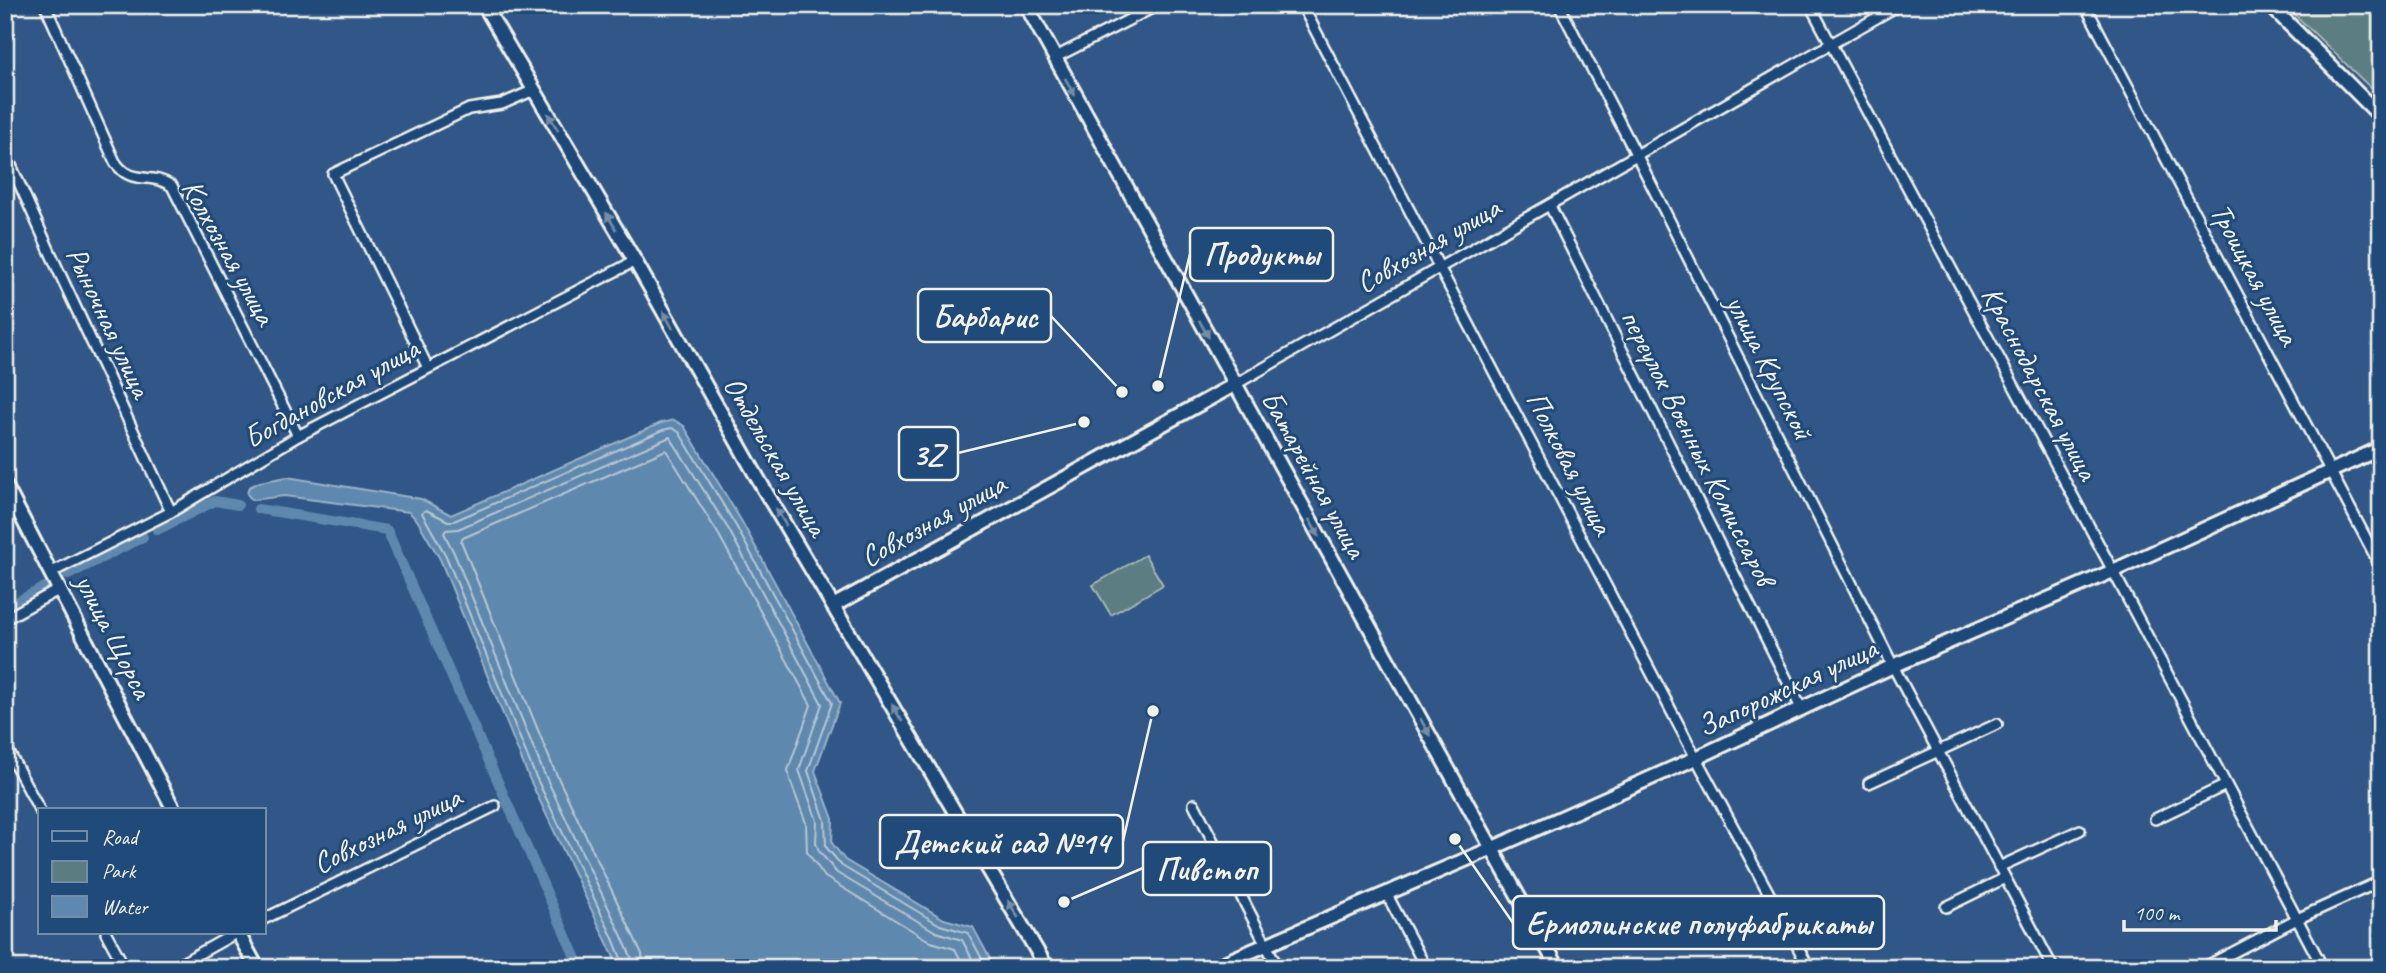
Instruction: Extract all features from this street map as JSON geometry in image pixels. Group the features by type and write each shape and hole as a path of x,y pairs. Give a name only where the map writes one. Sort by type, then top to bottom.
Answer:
{"street":[{"name":"Колхозная улица","path":"45,5 115,162 122,172 134,178 162,179 172,186 298,436"},
{"name":"Отдельская улица","path":"484,5 635,261 765,491 1047,968"},
{"name":"Батарейная улица","path":"1026,5 1558,968"},
{"path":"1054,58 1158,5"},
{"name":"Полковая улица","path":"1303,5 1696,758 1809,968"},
{"name":"улица Крупской","path":"1559,5 1893,666 2053,968"},
{"name":"Краснодарская улица","path":"1810,5 2323,968"},
{"name":"Совхозная улица","path":"833,606 1234,385 1899,5"},
{"name":"Троицкая улица","path":"2085,5 2381,567"},
{"path":"2270,5 2381,117"},
{"path":"428,368 333,174 469,109 502,104 534,90"},
{"name":"Рыночная улица","path":"5,152 171,512"},
{"name":"переулок Военных Комиссаров","path":"1550,206 1802,710"},
{"name":"Богдановская улица","path":"52,572 171,512 298,436 635,261"},
{"name":"Запорожская улица","path":"1212,968 1696,758 1893,666 2113,571 2381,448"},
{"name":"улица Щорса","path":"5,485 173,808"},
{"path":"5,619 60,589"},
{"path":"1869,783 1997,724"},
{"path":"5,745 38,808"},
{"path":"2155,819 2226,785"},
{"path":"1194,804 1278,968"},
{"name":"Совхозная улица","path":"266,918 495,806"},
{"path":"2000,867 2080,830"},
{"path":"1946,907 2005,878"},
{"path":"2203,968 2297,919 2381,881"},
{"path":"1387,893 1426,968"},
{"path":"1795,942 1853,916"},
{"path":"107,934 125,968"},
{"path":"173,968 235,934"},
{"path":"238,934 257,968"}],"green space":[{"path":"2285,5 2381,5 2381,98"},
{"path":"1145,555 1163,585 1111,615 1093,585"}],"water":[{"path":"674,420 684,426 742,522 840,703 815,771 833,819 832,843 845,860 944,919 973,927 995,968 619,968 529,778 440,559 417,520 409,512 284,496 252,500 247,494 249,487 260,482 287,477 421,499 451,515 661,423"}],"waterway":[{"path":"157,530 215,501 238,505"},
{"path":"258,509 387,530 580,968"},
{"path":"68,575 143,537"},
{"path":"5,608 45,587"}],"place":[{"name":"Продукты","path":"1158,386"},
{"name":"Барбарис","path":"1122,392"},
{"name":"3Z","path":"1084,422"},
{"name":"Детский сад №14","path":"1153,711"},
{"name":"Ермолинские полуфабрикаты","path":"1455,839"},
{"name":"Пивстоп","path":"1064,902"}]}
